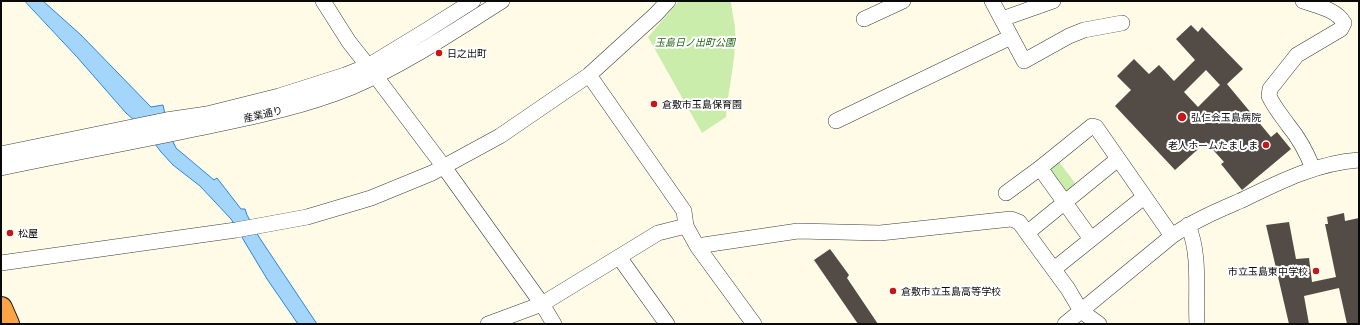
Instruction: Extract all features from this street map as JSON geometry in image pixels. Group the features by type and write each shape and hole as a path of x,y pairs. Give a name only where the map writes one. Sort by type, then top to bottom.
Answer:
{"highway":[{"path":"1,308 8,324"}],"street":[{"path":"323,1 349,42 444,167 542,304 554,324"},
{"name":"産業通り","path":"1,154 140,126 168,127 295,107 351,87 473,1"},
{"name":"産業通り","path":"372,71 443,38 502,1"},
{"path":"1,263 236,230 307,217 371,198 432,173 500,136 590,76 668,1"},
{"path":"864,19 903,1"},
{"path":"992,1 1024,61 1084,30 1122,23"},
{"path":"1002,19 1053,1"},
{"path":"1303,1 1333,12 1341,17 1344,23 1341,29 1297,55 1270,89 1269,96 1275,109 1289,125 1307,153 1313,169"},
{"path":"836,121 1011,38"},
{"path":"590,76 684,211 686,226 697,246 754,324"},
{"path":"1006,192 1040,168 1092,126 1096,127 1172,236"},
{"name":"産業通り","path":"1,168 149,138 168,127"},
{"path":"1027,233 1118,159"},
{"path":"1065,324 1172,236 1188,225 1296,175 1324,165 1359,160"},
{"path":"1040,168 1091,239"},
{"path":"1054,269 1144,196"},
{"path":"697,246 798,231 880,233 1005,218 1011,219 1019,222 1054,269 1081,311 1099,324"},
{"path":"1188,225 1194,241 1196,261 1196,324"},
{"path":"488,324 542,304 658,233 686,226"},
{"path":"619,257 667,324"}],"green space":[{"name":"玉島日ノ出町公園","path":"679,1 730,1 731,3 735,28 735,50 726,117 702,133 648,37"},
{"path":"1057,159 1078,187 1065,195 1049,171"}],"water":[{"path":"25,1 43,1 81,35 151,107 163,105 166,119 164,123 176,148 214,180 217,178 241,209 245,209 259,237 317,324 298,324 267,279 231,219 200,186 173,165 143,128 126,113"}],"building":[{"path":"1191,25 1198,32 1202,27 1243,69 1227,84 1271,137 1277,132 1291,149 1242,190 1221,164 1224,162 1206,142 1175,170 1115,106 1131,90 1117,76 1134,59 1149,74 1159,65 1174,81 1195,60 1176,39","holes":["1206,70 1220,85 1198,107 1184,92"]},
{"path":"1344,213 1345,221 1359,218 1359,324 1347,324 1339,288 1304,296 1309,324 1289,324 1266,225 1289,222 1296,259 1309,258 1312,282 1336,277 1325,224 1328,224 1327,217"},
{"path":"830,249 849,275 847,278 878,324 858,324 814,260"}],"place":[{"name":"日之出町","path":"439,53"},
{"name":"倉敷市玉島保育園","path":"654,104"},
{"name":"弘仁会玉島病院","path":"1182,117"},
{"name":"老人ホームたましま","path":"1266,145"},
{"name":"松屋","path":"10,233"},
{"name":"市立玉島東中学校","path":"1316,271"},
{"name":"倉敷市立玉島高等学校","path":"893,291"}]}
